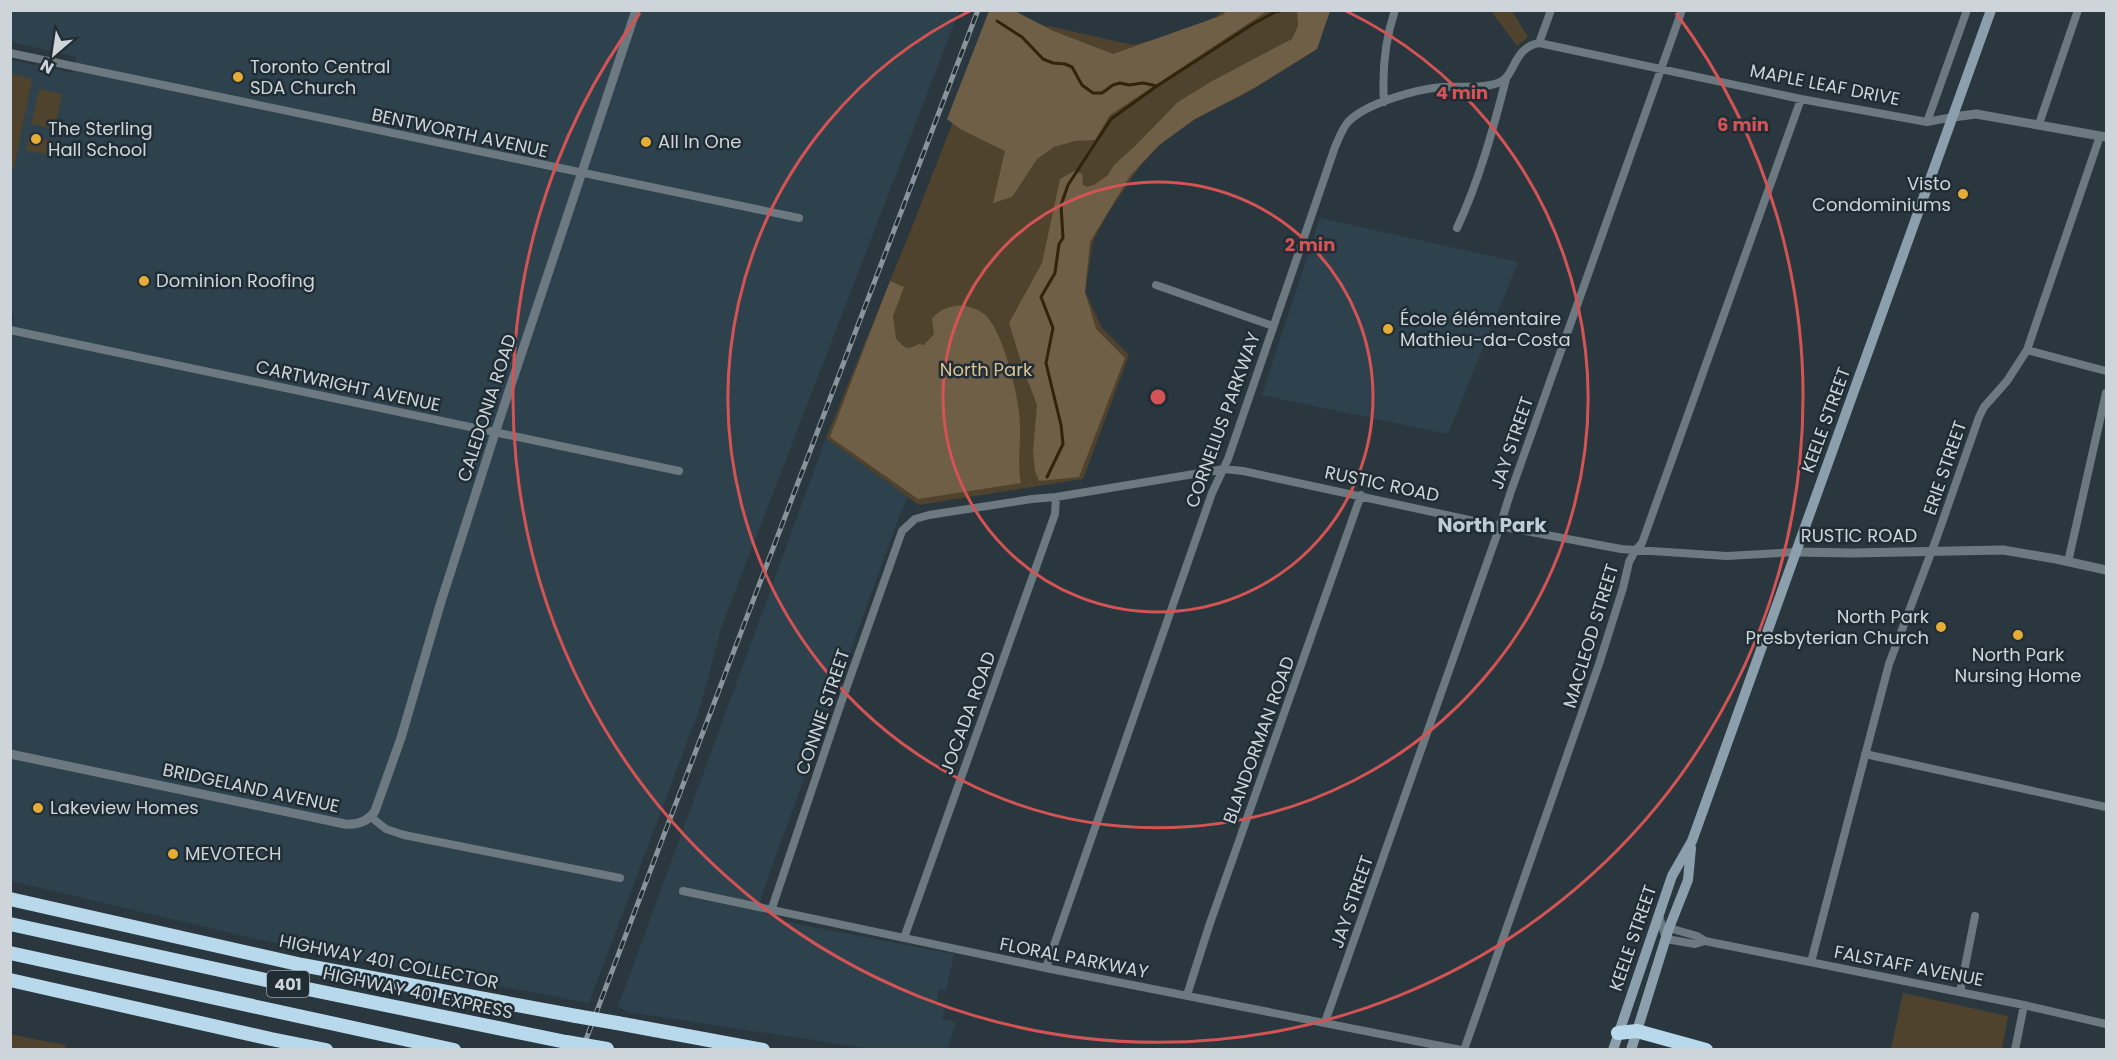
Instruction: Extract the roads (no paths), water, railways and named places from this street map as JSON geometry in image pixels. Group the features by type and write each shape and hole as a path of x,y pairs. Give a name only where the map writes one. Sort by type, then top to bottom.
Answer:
{"highway":[{"name":"HIGHWAY 401 COLLECTOR","path":"10,899 302,965 763,1050"},
{"name":"HIGHWAY 401 EXPRESS","path":"10,924 293,986 608,1049"},
{"name":"401","path":"10,953 454,1050"},
{"path":"10,980 327,1050"},
{"path":"1618,1033 1637,1031 1706,1050"}],"main road":[{"name":"KEELE STREET","path":"1613,1050 1672,876 1692,841 1990,10"},
{"name":"KEELE STREET","path":"1631,1050 1668,933 1688,880 1692,841"}],"street":[{"name":"CALEDONIA ROAD","path":"371,817 401,738 440,605 495,434 636,10"},
{"path":"1384,102 1386,50 1395,10"},
{"path":"1457,228 1469,202 1497,117 1506,80 1523,50 1532,44 1539,43 1551,10"},
{"name":"JAY STREET","path":"1325,1022 1682,10"},
{"path":"1927,122 1967,10"},
{"path":"2039,124 2078,10"},
{"name":"MAPLE LEAF DRIVE","path":"1539,43 1801,99 1927,122 1976,114 2103,137"},
{"name":"BENTWORTH AVENUE","path":"10,53 799,218"},
{"name":"CORNELIUS PARKWAY","path":"1046,968 1342,130 1366,110 1413,92 1439,87 1482,86 1506,80"},
{"name":"MACLEOD STREET","path":"1463,1050 1588,696 1623,588 1629,562 1642,543 1801,99"},
{"name":"ERIE STREET","path":"1811,962 1889,664 1979,417 1984,407 2012,375 2027,350 2103,137"},
{"path":"1156,285 1273,326"},
{"name":"CARTWRIGHT AVENUE","path":"10,330 679,471"},
{"path":"2027,350 2106,371"},
{"path":"2068,562 2106,393"},
{"name":"RUSTIC ROAD","path":"904,527 915,519 929,515 1224,469 1361,495 1500,526 1635,551 1727,556 1796,552 2003,550 2106,570"},
{"name":"BLANDORMAN ROAD","path":"1187,995 1209,926 1361,495"},
{"name":"JOCADA ROAD","path":"904,938 1055,514 1056,497"},
{"name":"CONNIE STREET","path":"772,909 904,527"},
{"name":"BRIDGELAND AVENUE","path":"10,754 345,824 363,822 371,817"},
{"path":"1865,754 2106,807"},
{"path":"371,817 386,829 404,836 620,878"},
{"name":"FLORAL PARKWAY","path":"682,891 1046,968 1463,1050"},
{"path":"1659,914 1662,930 1668,933"},
{"path":"1960,992 1975,916"},
{"name":"FALSTAFF AVENUE","path":"1668,933 1695,944 1705,941 2024,1005 2106,1024"},
{"path":"2014,1050 2024,1005"}],"waterway":[{"path":"1047,477 1063,444 1061,425 1046,363 1053,328 1041,297 1055,273 1059,244 1063,238 1061,205 1068,185 1111,119 1157,86 1253,24 1275,12 1284,10"},
{"path":"997,21 1022,37 1043,59 1072,67 1082,85 1093,93 1102,93 1120,83 1129,85 1143,83 1157,86"}],"railway":[{"path":"582,1050 978,10"}],"place":[{"name":"Toronto Central SDA Church","path":"238,77"},
{"name":"The Sterling Hall School","path":"36,139"},
{"name":"All In One","path":"646,142"},
{"name":"Visto Condominiums","path":"1963,194"},
{"name":"Dominion Roofing","path":"144,281"},
{"name":"École élémentaire Mathieu-da-Costa","path":"1388,329"},
{"name":"North Park Presbyterian Church","path":"1941,627"},
{"name":"North Park Nursing Home","path":"2018,635"},
{"name":"Lakeview Homes","path":"38,808"},
{"name":"MEVOTECH","path":"173,854"}],"district":[{"name":"North Park","path":"1492,525"}]}
